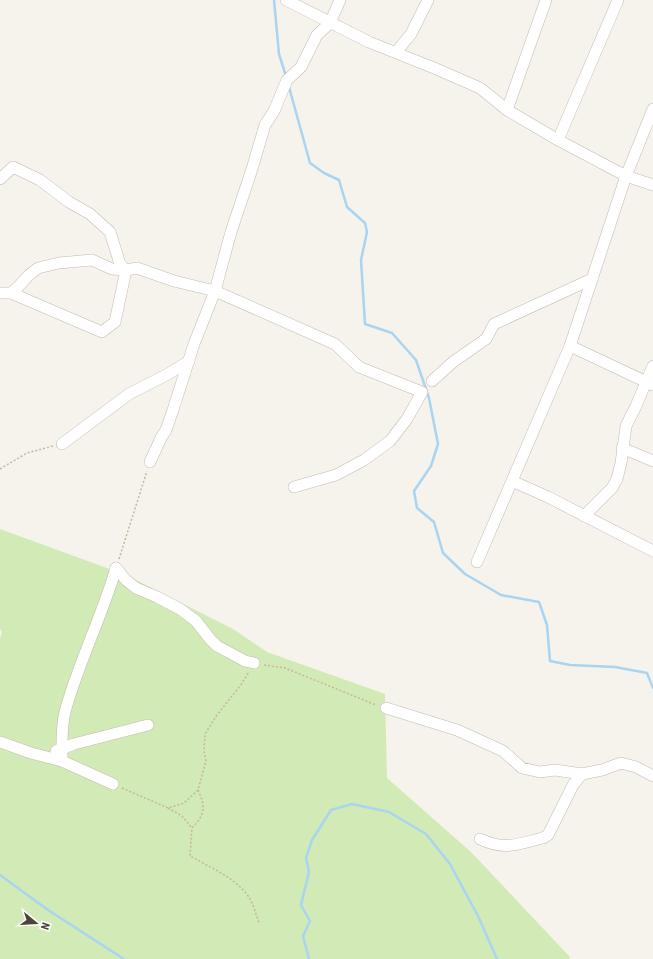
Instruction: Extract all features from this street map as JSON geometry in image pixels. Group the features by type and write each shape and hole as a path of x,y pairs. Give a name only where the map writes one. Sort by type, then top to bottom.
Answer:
{"street":[{"path":"286,0 370,42 480,88 507,110 558,140 626,176 653,185"},
{"path":"150,462 160,438 168,425 189,361 215,291 231,232 252,170 265,125 274,111 287,80 300,67 317,35 330,23 340,0"},
{"path":"396,52 411,34 428,0"},
{"path":"507,110 546,0"},
{"path":"558,140 618,0"},
{"path":"477,562 570,346 626,176 653,109"},
{"path":"0,178 13,167 40,180 69,202 90,214 110,232 120,264 126,270"},
{"path":"5,293 18,287 38,268 60,263 92,260 112,269 126,270 137,268 174,281 215,291 335,344 359,367 422,392 407,419 390,441 364,460 336,475 294,487"},
{"path":"5,293 102,332 115,322 126,270"},
{"path":"432,381 453,362 486,339 494,324 592,279"},
{"path":"570,346 650,383"},
{"path":"62,444 128,394 168,374 189,361"},
{"path":"584,516 612,488 617,479 621,463 626,426 650,383 653,366"},
{"path":"622,448 653,461"},
{"path":"512,481 548,497 653,551"},
{"path":"116,568 126,580 136,588 180,609 196,621 217,646 244,661 254,663"},
{"path":"62,761 65,713 86,649 109,594 116,568"},
{"path":"386,708 457,730 503,751 522,768 540,772 555,770 582,774 602,770 621,763 636,767 653,776"},
{"path":"45,756 62,748 102,736 148,725"},
{"path":"0,742 62,761 113,784"},
{"path":"480,839 496,845 504,846 543,838 548,835 574,785 582,774"}],"path":[{"path":"0,470 27,454 62,444"},
{"path":"116,568 136,511 150,462"},
{"path":"168,808 184,803 198,790 206,761 204,750 205,734 217,715 240,686 254,663 286,668 386,708"},
{"path":"113,784 168,808 182,816 192,828"},
{"path":"198,790 203,800 204,810 199,821 192,828 190,856 230,880 245,892 253,904 259,923"}],"green space":[{"path":"0,529 126,575 233,629 267,652 385,694 387,778 471,852 570,957 569,959 0,959 0,639 2,632 0,629"}],"waterway":[{"path":"274,0 279,54 286,76"},
{"path":"289,87 310,163 324,173 339,180 347,207 365,223 367,232 361,260 365,324 392,333 416,360 429,398 438,444 431,466 414,491 417,508 434,522 443,553 465,574 501,595 539,602 547,625 550,661 570,665 615,667 647,673 653,688"},
{"path":"309,959 303,936 310,921 301,905 309,872 306,858 312,840 331,810 352,804 389,812 426,834 450,864 478,916 497,959"},
{"path":"0,875 48,910 124,959"}]}
